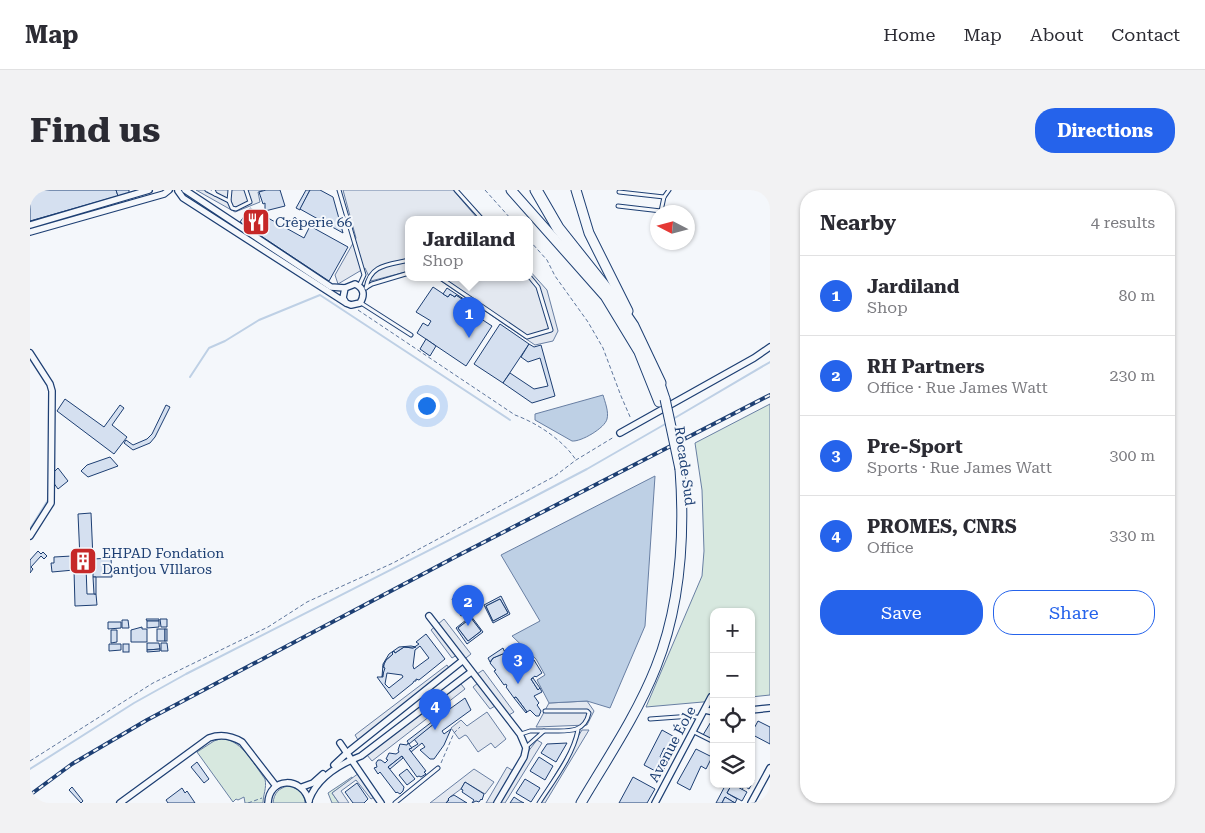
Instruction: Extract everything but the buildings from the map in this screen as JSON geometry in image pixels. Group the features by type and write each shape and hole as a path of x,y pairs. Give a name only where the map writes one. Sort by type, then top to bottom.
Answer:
{"highway":[{"path":"528,190 537,208 570,254"},
{"path":"536,190 558,228 616,300 633,326 660,383"}],"main road":[{"name":"Rocade Sud","path":"511,190 570,254 605,296 639,352 662,400"},
{"name":"Rocade Sud","path":"576,190 589,233 645,344 660,383 677,469 682,520 681,553 674,605 666,640 637,708 581,803"},
{"name":"Rocade Sud","path":"575,803 632,705 651,666 660,638 669,604 677,553 677,469"}],"street":[{"path":"30,224 149,190"},
{"path":"30,232 164,194 170,190 181,190 331,287 345,288 354,284 363,288 364,297 360,303 349,304 184,198 181,190"},
{"path":"345,288 343,298 349,304"},
{"path":"620,433 754,358 770,347"},
{"path":"30,353 50,384 52,391 50,502 30,536"},
{"path":"429,616 520,734 526,748 524,757 497,803"},
{"path":"302,787 313,783 348,752 462,660"},
{"path":"308,801 316,785 343,763 361,756 471,672"},
{"name":"Avenue Éole","path":"655,803 711,698"},
{"path":"755,710 770,708"},
{"path":"705,710 710,711"},
{"path":"120,803 209,738 217,736 234,738 242,742 276,786"},
{"path":"340,743 348,752 381,803"},
{"path":"751,803 770,768"},
{"path":"268,803 269,795 276,786 286,782 295,783 302,787 308,801"}],"lane":[{"path":"207,190 229,201"},
{"path":"230,190 229,201 232,208 236,209 250,202 246,190"},
{"path":"340,190 364,275 363,288"},
{"path":"456,190 479,216"},
{"path":"618,206 660,210 664,197 669,190"},
{"path":"619,192 664,197"},
{"path":"363,288 375,270 405,261"},
{"path":"363,288 405,274"},
{"path":"445,281 527,337 551,330 538,287 533,281"},
{"path":"360,303 411,334"},
{"path":"520,734 530,731 578,730 587,723 590,713 587,710 545,711"},
{"path":"650,719 692,716 701,718"},
{"path":"539,803 562,766 576,739 578,730"},
{"path":"526,748 544,731"},
{"path":"694,732 710,740"},
{"path":"395,803 438,768"}],"path":[{"path":"486,190 508,216"},
{"path":"533,244 547,260 555,276 598,339 634,424"},
{"path":"349,304 515,415 528,420 570,450 576,460"},
{"path":"30,761 153,683 268,627 307,602 393,563 488,513 555,476 576,460 620,433"},
{"path":"438,768 454,733 460,727"},
{"path":"248,803 269,795"}],"shaded area":[{"path":"196,190 263,190 258,192 260,202 235,212"},
{"path":"343,190 453,190 475,216 405,216 405,272 371,281 365,268 338,284 335,275 356,238"},
{"path":"533,274 547,290 558,331 553,341 535,345 441,281 533,281"},
{"path":"770,404 770,695 755,697 755,608 710,608 710,701 646,707 702,576 704,551 702,490 695,443"},
{"path":"444,619 471,654 462,661 457,655 452,658 431,630"},
{"path":"447,665 450,670 358,740 355,735"},
{"path":"483,670 514,712 509,715 477,674"},
{"path":"478,683 495,706 490,709 473,687"},
{"path":"461,684 465,689 372,761 367,755"},
{"path":"587,701 594,711 587,725 536,727 549,703"},
{"path":"487,712 506,739 495,748 491,743 478,752 467,736 465,735 459,739 451,728 461,720 467,726"},
{"path":"582,730 589,730 545,803 538,803"},
{"path":"223,738 237,744 252,760 265,779 263,803 245,803 244,797 233,802 197,752 214,741"},
{"path":"537,740 542,743 505,803 486,803 507,767 515,772"},
{"path":"474,769 494,782 485,794 465,782 461,789 450,797 446,803 430,803"},
{"path":"359,773 376,796 371,799 356,780 341,791 349,803 339,803 332,793"},
{"path":"352,777 332,793 339,803 332,803 328,793"},
{"path":"288,786 295,788 304,796 305,803 273,803 274,796 282,788"}],"water":[{"path":"603,395 608,413 605,423 592,434 576,441 572,441 535,420 535,414"},
{"path":"655,476 645,626 610,708 587,701 549,703 537,680 545,675 536,659 512,636 540,621 501,555"}],"waterway":[{"path":"190,377 209,348 225,341 259,320 320,295 510,420"},
{"path":"673,419 770,362"},
{"path":"30,769 134,703 186,674 524,502 587,469 667,423"},
{"path":"30,529 48,500"}],"railway":[{"path":"30,795 72,764 147,720 457,556 770,395"}],"place":[{"name":"Crêperie 66","path":"256,222"},
{"name":"Jardiland","path":"469,338"},
{"name":"EHPAD Fondation Dantjou VIllaros","path":"83,561"},
{"name":"RH Partners","path":"468,626"},
{"name":"Pre-Sport","path":"518,684"},
{"name":"PROMES, CNRS","path":"435,730"}]}
